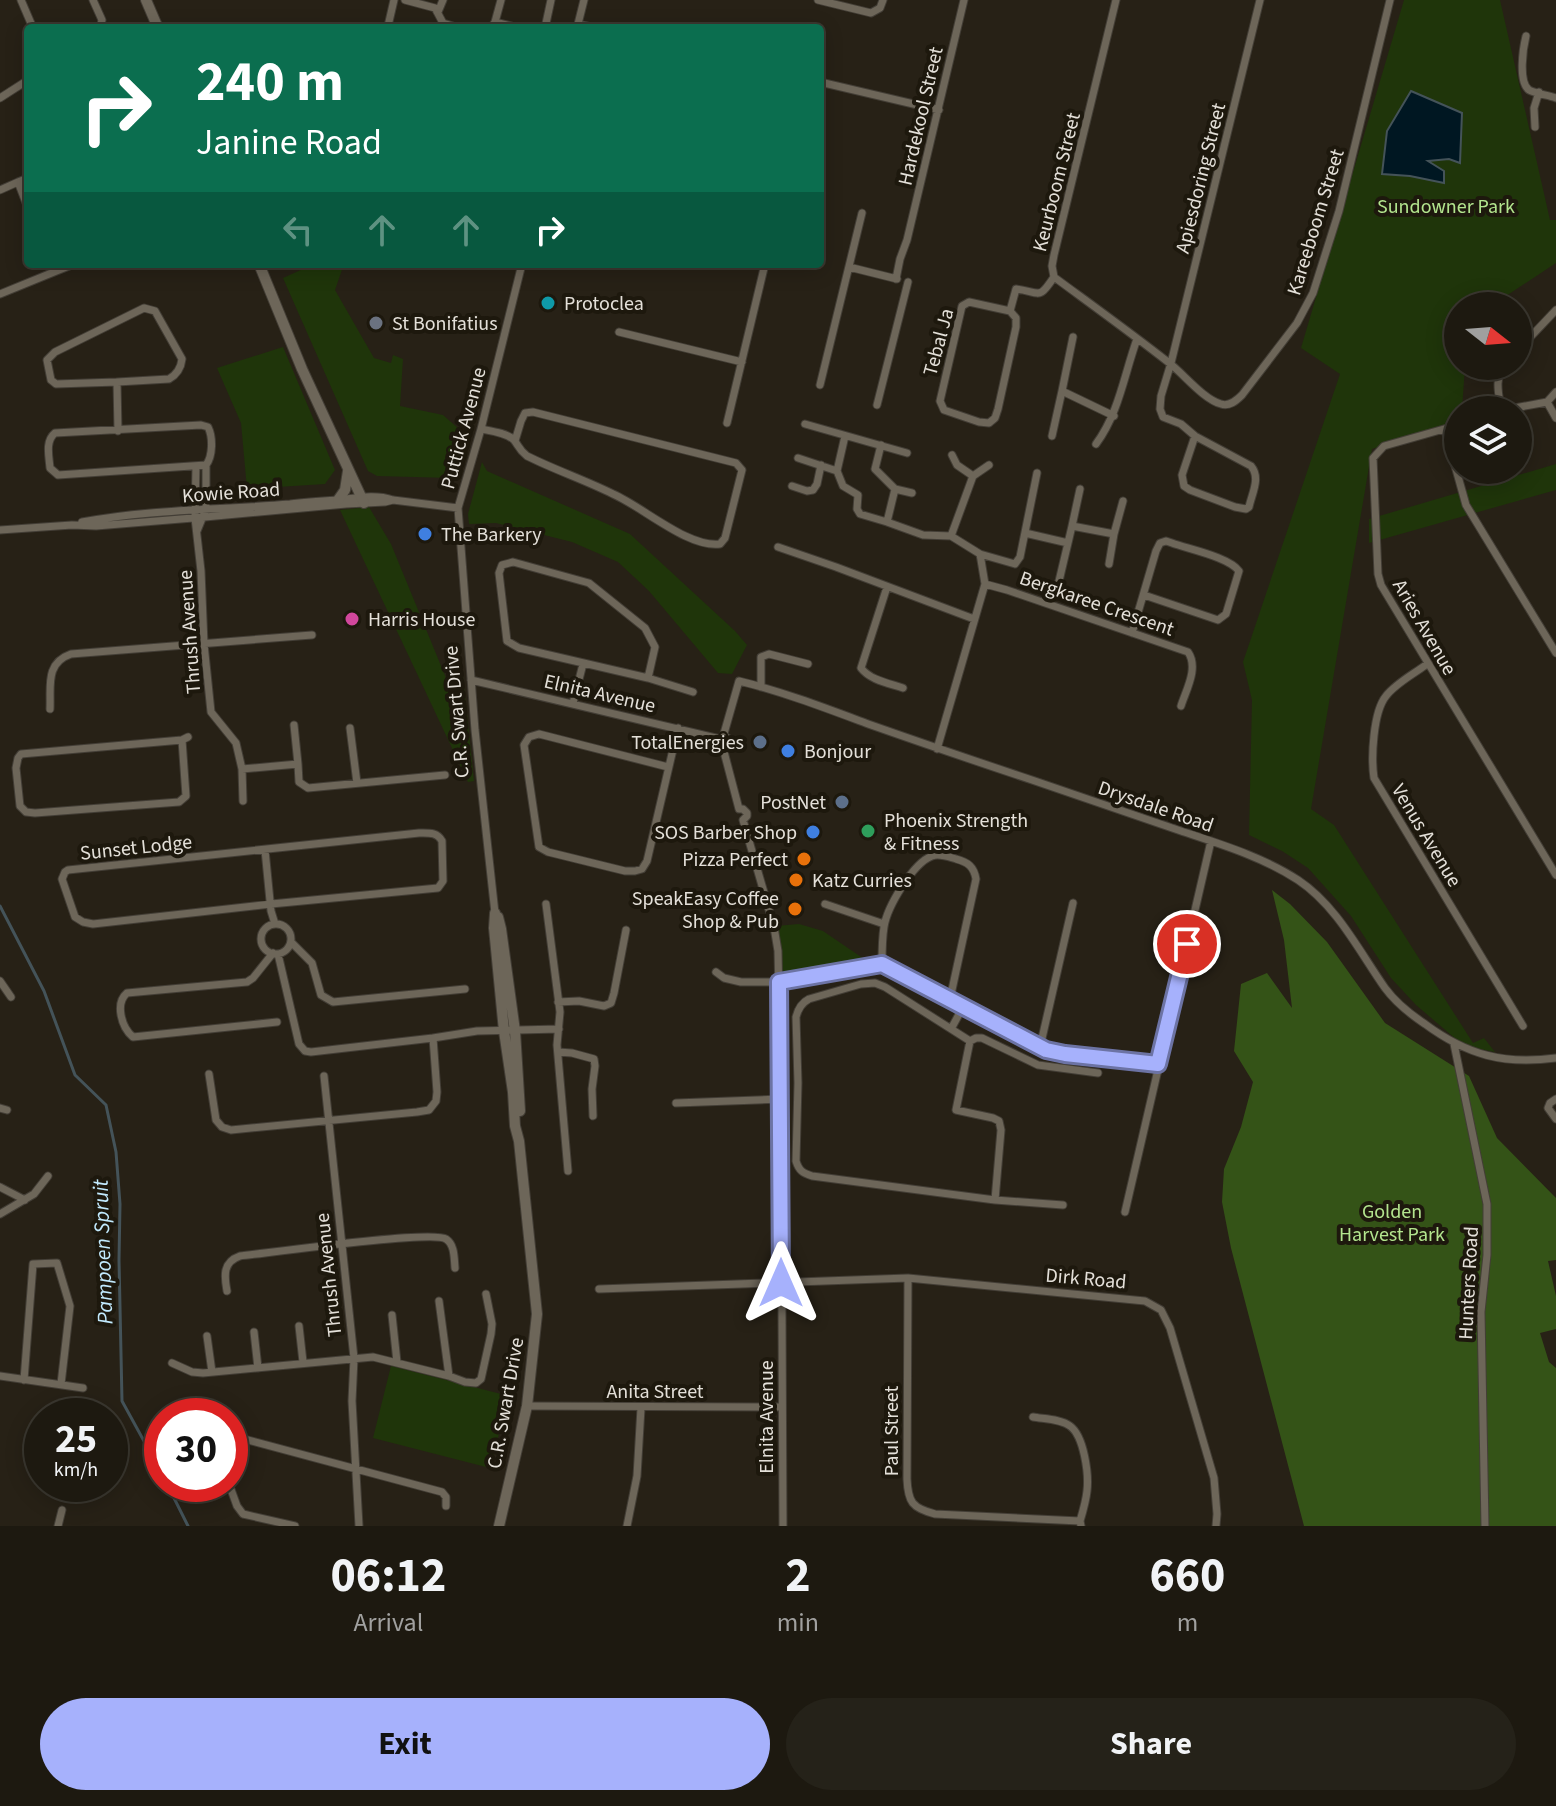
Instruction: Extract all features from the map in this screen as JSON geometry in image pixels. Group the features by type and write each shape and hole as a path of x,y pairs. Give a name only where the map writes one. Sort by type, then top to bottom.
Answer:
{"street":[{"path":"21,0 31,24"},
{"path":"93,0 101,24"},
{"path":"146,0 156,24"},
{"path":"388,24 394,0"},
{"path":"405,0 435,8 442,24"},
{"path":"438,12 443,0"},
{"path":"493,24 501,0"},
{"path":"546,24 551,0"},
{"path":"578,24 584,0"},
{"path":"818,0 871,13 880,8 883,0"},
{"name":"Hardekool Street","path":"896,279 964,0"},
{"name":"Keurboom Street","path":"1116,0 1052,266 1054,277 1171,363"},
{"name":"Apiesdoring Street","path":"1195,436 1161,413 1161,396 1260,0"},
{"name":"Kareeboom Street","path":"1171,363 1213,400 1222,405 1232,403 1242,395 1305,311 1324,263 1339,211 1390,0"},
{"path":"1526,36 1522,59 1525,83 1529,89 1556,98"},
{"path":"0,98 24,83"},
{"path":"824,83 939,110"},
{"path":"1535,127 1534,108 1539,92"},
{"path":"0,190 24,180"},
{"path":"18,182 24,198"},
{"path":"820,385 862,213"},
{"path":"849,267 909,282 877,405"},
{"path":"0,294 53,268"},
{"path":"261,268 362,500"},
{"name":"Puttick Avenue","path":"458,508 521,268"},
{"path":"727,423 764,268"},
{"path":"1010,311 1016,289 1043,293 1054,277"},
{"name":"Tebal Ja","path":"973,302 1010,311 1015,315 1016,327 995,418 985,423 944,410 940,401 941,392 964,304 973,302"},
{"path":"144,308 151,309 182,359 181,366 169,379 117,382 56,384 51,380 47,360 55,352 144,308"},
{"path":"1532,335 1556,310"},
{"path":"619,332 742,362"},
{"path":"1052,436 1073,337"},
{"path":"1096,444 1114,416 1137,339"},
{"path":"117,382 118,431"},
{"path":"1062,391 1114,416"},
{"path":"1532,405 1547,402 1556,392"},
{"path":"1547,402 1556,418"},
{"path":"481,429 503,434 515,441 518,449 527,456 617,495 693,539 715,545 725,538 742,470 736,463 533,412 525,413 515,441"},
{"path":"805,424 907,453"},
{"path":"197,531 206,513 210,429 205,426 55,433 49,442 50,468 58,475 206,465"},
{"name":"Aries Avenue","path":"1444,430 1384,446 1373,458 1378,574 1381,585 1427,664 1556,875"},
{"path":"845,436 837,471 843,486 858,495 858,512 923,535 951,536 980,554 1016,563 1020,557 1037,473"},
{"path":"1195,436 1249,464 1255,471 1257,479 1246,509 1184,486 1182,475 1195,436"},
{"path":"881,445 875,469 895,489 912,493"},
{"path":"952,455 957,465 973,476"},
{"path":"798,458 837,471"},
{"path":"792,486 813,490 821,465"},
{"path":"951,536 973,476 989,465"},
{"name":"Thrush Avenue","path":"196,466 195,514 211,712 236,743 242,769 243,801"},
{"path":"338,500 345,490 349,469"},
{"path":"1460,484 1466,505 1556,653"},
{"path":"887,522 895,489"},
{"path":"1059,581 1080,489"},
{"name":"Kowie Road","path":"206,513 383,496 458,508"},
{"name":"Kowie Road","path":"0,530 96,526 362,500"},
{"path":"1109,564 1123,501"},
{"name":"C.R. Swart Drive","path":"458,508 494,928 510,1031 515,1126 537,1314 527,1406 499,1526"},
{"path":"1072,526 1114,534"},
{"path":"1025,533 1068,543"},
{"path":"1132,633 1160,543 1226,561 1239,571 1226,614 1218,620 1144,595"},
{"path":"778,547 974,619"},
{"path":"937,749 985,584 980,554"},
{"path":"648,678 655,647 651,635 599,589 578,579 513,562 502,565 499,573 507,641 516,647 648,678 693,692"},
{"name":"Bergkaree Crescent","path":"985,584 1183,649 1193,658 1181,706"},
{"path":"887,587 861,668 872,677 903,688"},
{"path":"50,709 51,672 54,665 71,654 312,635"},
{"path":"722,738 739,681 761,687 761,657 769,654 808,664"},
{"path":"573,703 583,664"},
{"name":"Venus Avenue","path":"1427,664 1392,689 1379,706 1373,756 1374,778 1523,1026"},
{"name":"Elnita Avenue","path":"471,680 722,738 719,744 723,748 739,809 735,816 743,820 778,951 783,1526"},
{"name":"Drysdale Road","path":"761,687 1211,841 1269,864 1299,881 1317,896 1343,924 1387,990 1403,1008 1454,1044 1510,1060 1556,1058"},
{"path":"294,725 299,782 308,788 445,775"},
{"path":"350,728 357,783"},
{"path":"668,767 544,735 529,737 524,745 539,847 625,871 642,869 647,861 678,728"},
{"path":"185,739 187,791 179,802 35,813 26,812 20,806 16,768 21,754 185,739"},
{"path":"242,769 298,764"},
{"name":"Sunset Lodge","path":"419,833 432,833 442,841 443,881 438,888 271,904 93,924 75,917 62,879 68,870 419,833"},
{"path":"1125,1212 1211,841"},
{"path":"265,850 275,924"},
{"path":"882,964 884,924 901,887 912,873 930,856 941,855 965,861 975,871 976,879 950,999"},
{"path":"1040,1047 1073,903"},
{"path":"546,904 558,1002 558,1052 568,1171"},
{"path":"825,904 884,924"},
{"path":"277,1022 133,1037 124,1028 120,1006 127,993 247,982 275,953 286,950 291,942 287,929 275,924 266,929 262,938 265,948 275,953 299,1044 305,1051 461,1033 559,1029"},
{"path":"558,1002 579,1001 604,1006 611,1003 626,930"},
{"path":"291,942 312,963 319,993 330,1001 465,989"},
{"path":"716,972 724,978 741,982 779,982 882,964 1040,1047 1065,1054 1158,1064"},
{"path":"0,981 11,997"},
{"path":"970,1041 875,983 861,984 804,1001 796,1017 796,1161 801,1171 812,1176 995,1200 1063,1205"},
{"path":"951,1029 963,1007"},
{"path":"209,1074 216,1120 226,1129 429,1110 434,1105 437,1092 433,1038"},
{"path":"970,1041 982,1038 1045,1067 1098,1073"},
{"path":"970,1041 956,1110 999,1121 1001,1130 995,1200"},
{"name":"Hunters Road","path":"1454,1044 1487,1204 1487,1255 1481,1312 1485,1526"},
{"path":"558,1052 594,1059 593,1116"},
{"name":"Thrush Avenue","path":"324,1076 354,1358 352,1401 359,1526"},
{"path":"676,1103 781,1099"},
{"path":"1556,1099 1548,1108 1556,1119"},
{"path":"0,1214 39,1189 48,1176"},
{"path":"0,1187 25,1200"},
{"path":"227,1291 225,1270 233,1258 341,1244 439,1236 450,1243 455,1268"},
{"path":"24,1380 33,1264 57,1263 70,1306 61,1384"},
{"name":"Dirk Road","path":"599,1289 908,1278 1145,1301 1166,1316 1170,1328 1216,1489 1216,1526"},
{"name":"Paul Street","path":"908,1278 907,1493 914,1505 935,1514 1080,1524"},
{"path":"172,1363 192,1372 212,1372 377,1357 476,1383 481,1379 491,1334 486,1294"},
{"path":"439,1301 449,1376"},
{"path":"392,1315 397,1362"},
{"path":"299,1326 303,1362"},
{"path":"254,1332 258,1368"},
{"path":"207,1336 212,1372"},
{"path":"0,1376 83,1388"},
{"name":"Anita Street","path":"527,1406 782,1407"},
{"path":"627,1526 637,1476 641,1408"},
{"path":"1033,1417 1065,1423 1077,1434 1088,1482 1080,1524"},
{"path":"248,1440 445,1493 446,1506"},
{"path":"236,1502 243,1514 295,1526"},
{"path":"58,1526 62,1510"},
{"path":"981,1517 981,1526"}],"green space":[{"name":"Sundowner Park","path":"1404,0 1500,0 1550,220 1556,220 1556,263 1512,292 1444,292 1444,380 1464,380 1463,396 1444,396 1444,426 1372,449 1311,809 1334,825 1473,1043 1484,1038 1495,1052 1464,1046 1416,1005 1391,978 1351,916 1308,868 1249,835 1252,700 1243,662 1340,374 1301,348"},
{"path":"305,268 343,268 335,290 374,358 391,363 393,355 403,359 400,406 443,415 467,436 458,470 451,478 377,476 368,471 283,278"},
{"path":"283,347 335,470 325,484 247,489 241,423 217,368"},
{"path":"482,462 487,471 630,534 747,645 732,674 718,673 649,591 618,562 572,542 496,523 469,524 468,514"},
{"path":"1556,464 1556,490 1369,543 1369,519 1488,484 1532,484 1532,471"},
{"path":"369,507 391,544 446,678 463,677 474,781 468,782 340,510"},
{"name":"Golden Harvest Park","path":"1272,890 1327,942 1385,1023 1469,1076 1497,1138 1556,1198 1556,1260 1548,1261 1556,1296 1556,1329 1540,1333 1549,1362 1556,1368 1556,1526 1304,1526 1231,1248 1222,1202 1224,1169 1241,1127 1253,1082 1234,1051 1241,984 1267,973 1292,1008 1284,940"},
{"path":"799,924 823,931 870,963 781,980 776,926"},
{"path":"391,1366 509,1396 490,1468 373,1438"}],"water":[{"path":"1411,91 1462,113 1460,163 1449,159 1428,161 1444,171 1444,183 1382,174 1387,131"}],"waterway":[{"name":"Pampoen Spruit","path":"0,906 44,991 75,1075 106,1105 116,1152 120,1204 122,1401 144,1441"},
{"name":"Pampoen Spruit","path":"176,1502 188,1526"}],"place":[{"name":"Protoclea","path":"548,303"},
{"name":"St Bonifatius","path":"376,323"},
{"name":"The Barkery","path":"425,534"},
{"name":"Harris House","path":"352,619"},
{"name":"TotalEnergies","path":"760,742"},
{"name":"Bonjour","path":"788,751"},
{"name":"PostNet","path":"842,802"},
{"name":"Phoenix Strength & Fitness","path":"868,831"},
{"name":"SOS Barber Shop","path":"813,832"},
{"name":"Pizza Perfect","path":"804,859"},
{"name":"Katz Curries","path":"796,880"},
{"name":"SpeakEasy Coffee Shop & Pub","path":"795,909"}],"route":[{"path":"781,1283 779,982 882,964 1046,1050 1158,1064 1187,944"}]}
